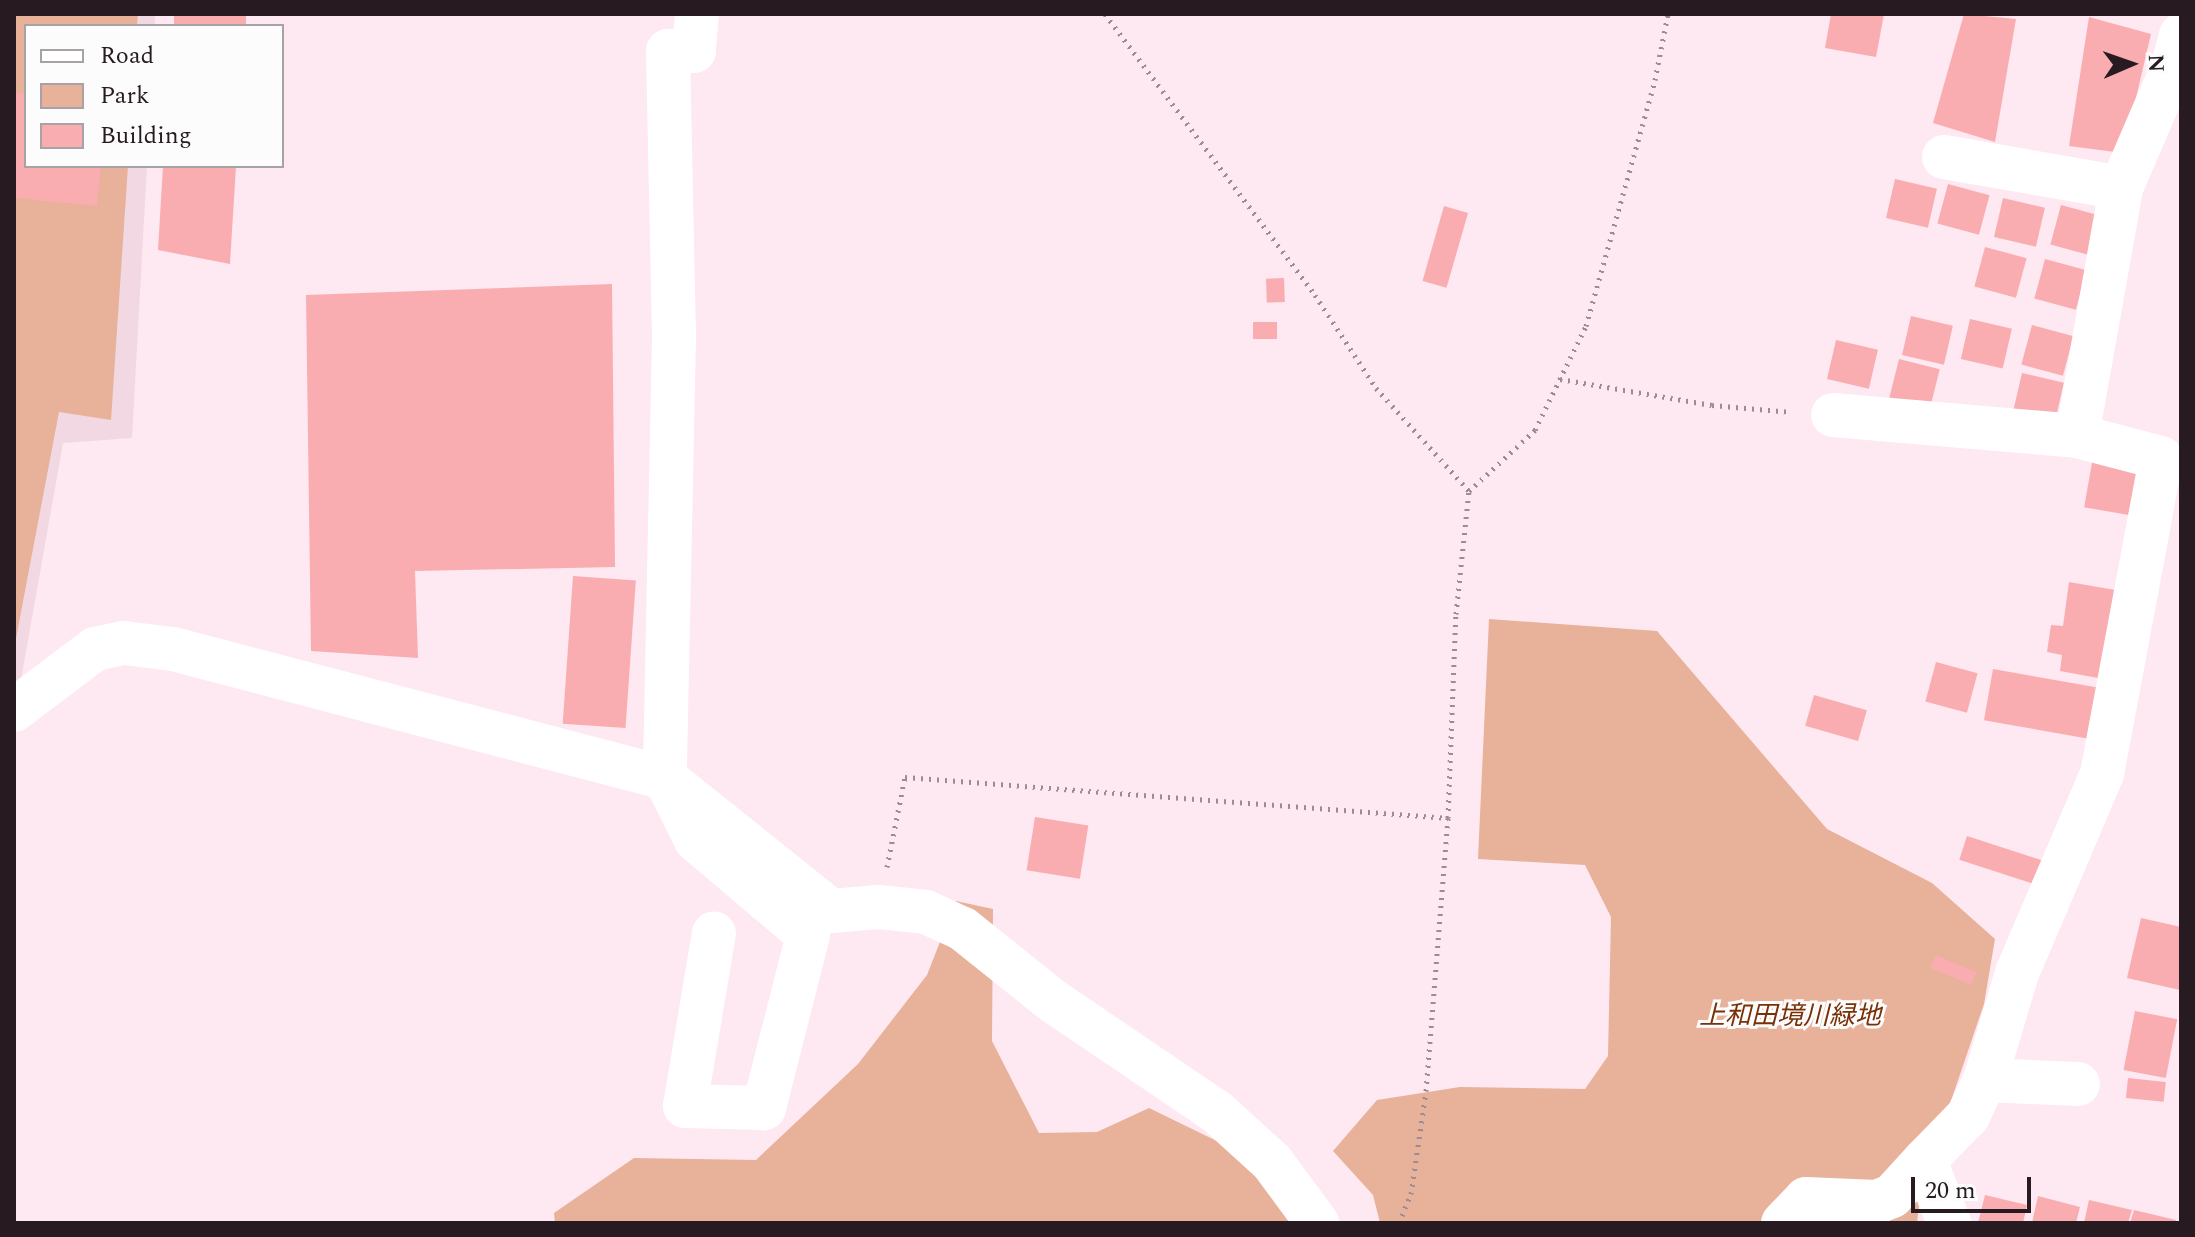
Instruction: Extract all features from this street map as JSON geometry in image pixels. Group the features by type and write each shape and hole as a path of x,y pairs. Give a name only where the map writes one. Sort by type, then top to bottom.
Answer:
{"street":[{"path":"697,14 694,51 668,51 674,337 665,778 696,840 808,935 764,1108 685,1106 714,933"},
{"path":"2077,436 2121,188 2173,67 2181,35"},
{"path":"1944,157 2121,188"},
{"path":"1783,1223 1806,1199 1877,1202 1892,1196 1968,1116 1985,1080 2017,973 2102,774 2161,458 2077,436 1833,415"},
{"path":"14,710 95,649 124,643 173,649 665,778 831,911 879,907 926,912 963,929 1053,1001 1217,1112 1272,1162 1317,1223"},
{"path":"1985,1080 2078,1084"},
{"path":"1925,1160 1949,1223"}],"path":[{"path":"1105,14 1315,295 1376,388 1469,491"},
{"path":"1399,1223 1411,1194 1426,1091 1448,818 1456,614 1469,491 1535,430 1586,326 1655,80 1668,14"},
{"path":"1560,379 1712,405 1833,415"},
{"path":"879,907 905,777 1448,818"}],"shaded area":[{"path":"14,14 155,14 155,24 24,24 24,168 147,168 132,438 63,443 21,680 14,684"}],"green space":[{"path":"14,14 138,14 137,24 24,24 24,168 128,168 111,420 59,412 14,649"},
{"name":"上和田境川緑地","path":"1489,619 1657,631 1827,829 1932,883 1995,939 1984,1004 1921,1189 1917,1223 1380,1223 1373,1195 1333,1151 1377,1100 1460,1087 1585,1089 1608,1056 1611,917 1585,865 1478,859"},
{"path":"956,901 993,909 992,1041 1039,1133 1097,1132 1149,1108 1262,1163 1303,1223 555,1223 554,1213 634,1158 756,1160 858,1064 927,975"}],"building":[{"path":"174,14 246,14 246,24 174,24"},
{"path":"1831,14 1884,14 1876,57 1825,48"},
{"path":"1964,14 2016,19 1995,142 1933,123"},
{"path":"2089,17 2151,34 2123,153 2069,146"},
{"path":"14,93 24,94 24,168 101,168 97,206 14,198"},
{"path":"163,168 236,168 230,264 158,250"},
{"path":"1895,179 1937,189 1928,228 1886,218"},
{"path":"1948,184 1990,195 1979,235 1937,224"},
{"path":"2003,198 2045,208 2036,247 1994,237"},
{"path":"2061,205 2103,216 2092,256 2050,245"},
{"path":"1444,206 1468,213 1447,288 1423,281"},
{"path":"1985,247 2027,258 2016,298 1974,287"},
{"path":"2045,259 2087,270 2076,310 2034,299"},
{"path":"1284,278 1285,302 1267,303 1266,279"},
{"path":"612,284 615,567 415,571 418,658 311,651 306,295"},
{"path":"1911,316 1953,326 1944,365 1902,355"},
{"path":"1970,319 2012,329 2003,369 1961,359"},
{"path":"1253,322 1277,322 1277,339 1253,339"},
{"path":"2032,325 2074,336 2063,376 2021,365"},
{"path":"1836,340 1878,350 1869,389 1827,379"},
{"path":"1899,359 1940,369 1930,408 1889,398"},
{"path":"2022,373 2064,383 2055,422 2013,412"},
{"path":"2093,457 2143,466 2134,516 2084,507"},
{"path":"573,576 636,580 626,728 563,724"},
{"path":"2069,582 2121,591 2098,678 2060,671 2062,655 2047,652 2051,625 2063,626"},
{"path":"1936,662 1978,673 1967,713 1925,702"},
{"path":"1993,669 2100,688 2091,739 1984,720"},
{"path":"1814,695 1867,710 1858,741 1805,726"},
{"path":"1035,817 1088,825 1080,879 1027,870"},
{"path":"1967,836 2043,861 2035,884 1959,860"},
{"path":"2141,918 2181,927 2180,990 2127,978"},
{"path":"1936,955 1977,972 1971,985 1931,968"},
{"path":"2135,1011 2177,1019 2166,1078 2124,1070"},
{"path":"2128,1078 2166,1082 2164,1102 2126,1098"},
{"path":"1985,1195 2027,1205 2023,1223 1978,1223"},
{"path":"2038,1196 2080,1207 2076,1223 2032,1223"},
{"path":"2089,1200 2132,1210 2128,1223 2084,1223"},
{"path":"2134,1210 2176,1220 2175,1223 2130,1223"}]}
